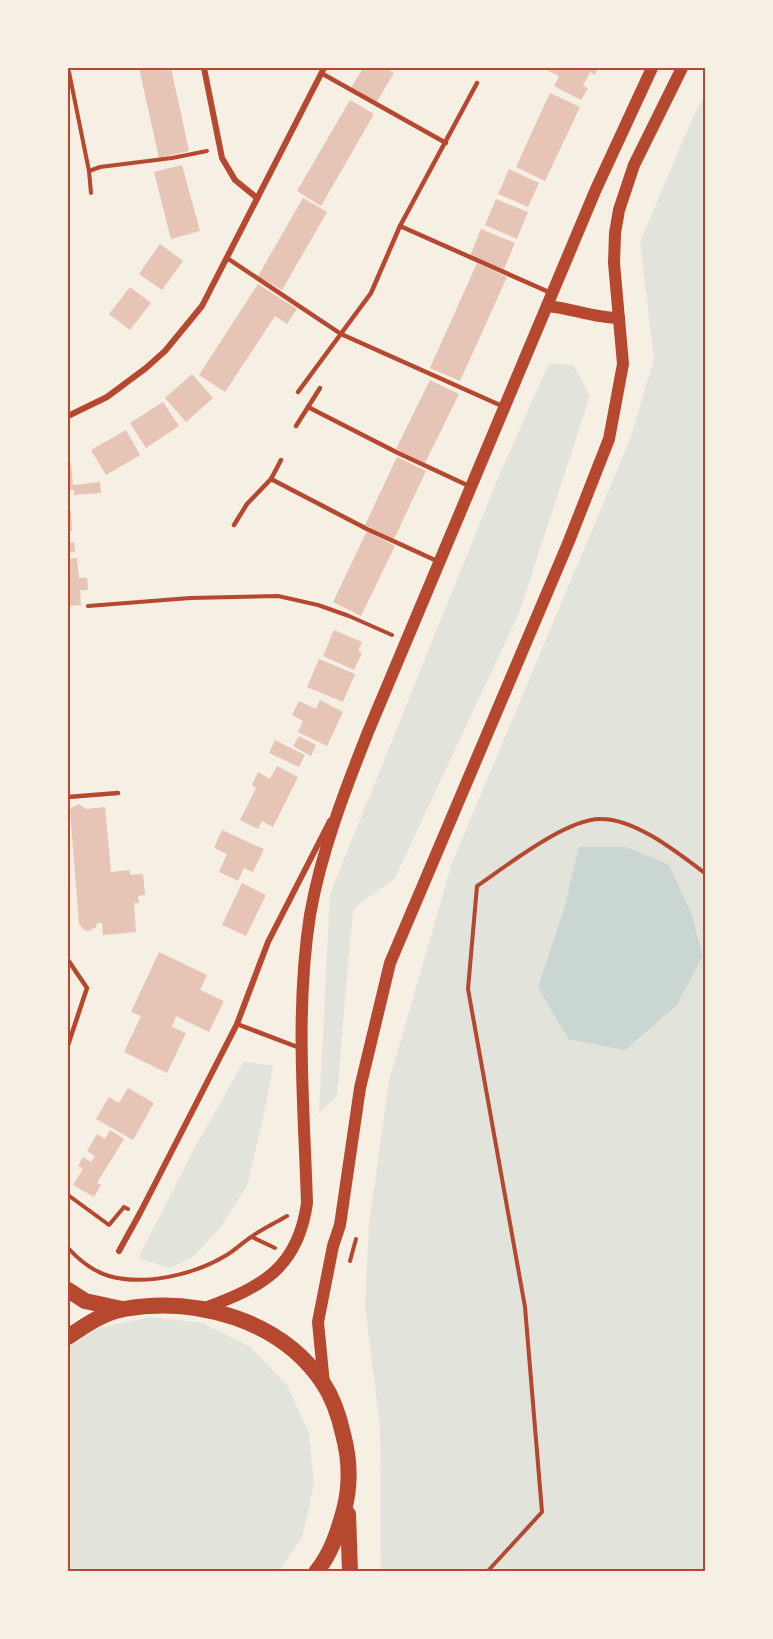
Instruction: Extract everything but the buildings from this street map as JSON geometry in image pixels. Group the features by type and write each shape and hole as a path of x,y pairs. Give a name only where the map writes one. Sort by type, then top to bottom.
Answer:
{"highway":[{"path":"68,1290 85,1301 122,1309 163,1306 205,1308 275,1336 305,1360 324,1384 338,1414 350,1474 347,1498 336,1539 316,1572"},
{"path":"68,1337 88,1324 122,1309"},
{"path":"347,1498 350,1572"}],"main road":[{"path":"205,1308 236,1297 264,1280 282,1265 296,1246 304,1223 307,1203 300,1048 303,977 310,914 324,857 346,789 406,641 552,293 619,137 652,68"},
{"path":"324,1384 318,1322 333,1246 340,1225 360,1088 390,963 569,541 609,439 623,364 614,264 615,233 619,210 634,165 682,68"},
{"path":"547,306 563,307 608,318 619,318"}],"street":[{"path":"204,68 222,158 235,180 257,198"},
{"path":"68,416 107,397 127,384 165,351 202,306 322,70"},
{"path":"119,1251 237,1024 267,942 346,789"}],"lane":[{"path":"322,70 446,143"},
{"path":"298,392 370,293 400,226 477,83"},
{"path":"400,226 552,293"},
{"path":"227,258 341,334 505,407"},
{"path":"296,426 320,388"},
{"path":"308,407 471,487"},
{"path":"234,525 247,504 271,479 281,460"},
{"path":"271,479 367,529 440,562"},
{"path":"68,797 118,793"},
{"path":"68,960 87,988 68,1045"},
{"path":"237,1024 300,1048"}],"path":[{"path":"69,72 89,171 91,193"},
{"path":"89,171 100,167 172,158 221,148"},
{"path":"88,606 190,598 278,596 318,605 406,641"},
{"path":"487,1572 542,1512 525,1307 468,989 477,886 548,837 582,823 601,819 628,825 664,842 705,874"},
{"path":"68,1195 110,1226 124,1207 140,1213"},
{"path":"68,1248 82,1263 108,1276 136,1280 194,1271 226,1256 252,1236 307,1203"}],"shaded area":[{"path":"705,96 705,1571 381,1572 380,1428 365,1306 369,1224 389,1081 452,863 629,442 654,359 640,242 692,119"},
{"path":"549,363 573,365 590,396 519,613 395,878 353,909 337,1095 319,1114 330,894 498,478"},
{"path":"579,847 627,847 669,865 691,913 703,956 677,1005 625,1050 568,1039 538,987 564,909"},
{"path":"244,1061 273,1066 247,1186 220,1228 193,1257 170,1268 138,1258 194,1149"},
{"path":"151,1317 203,1323 250,1347 287,1385 309,1433 314,1485 302,1537 279,1571 68,1571 68,1347 99,1328"}]}
